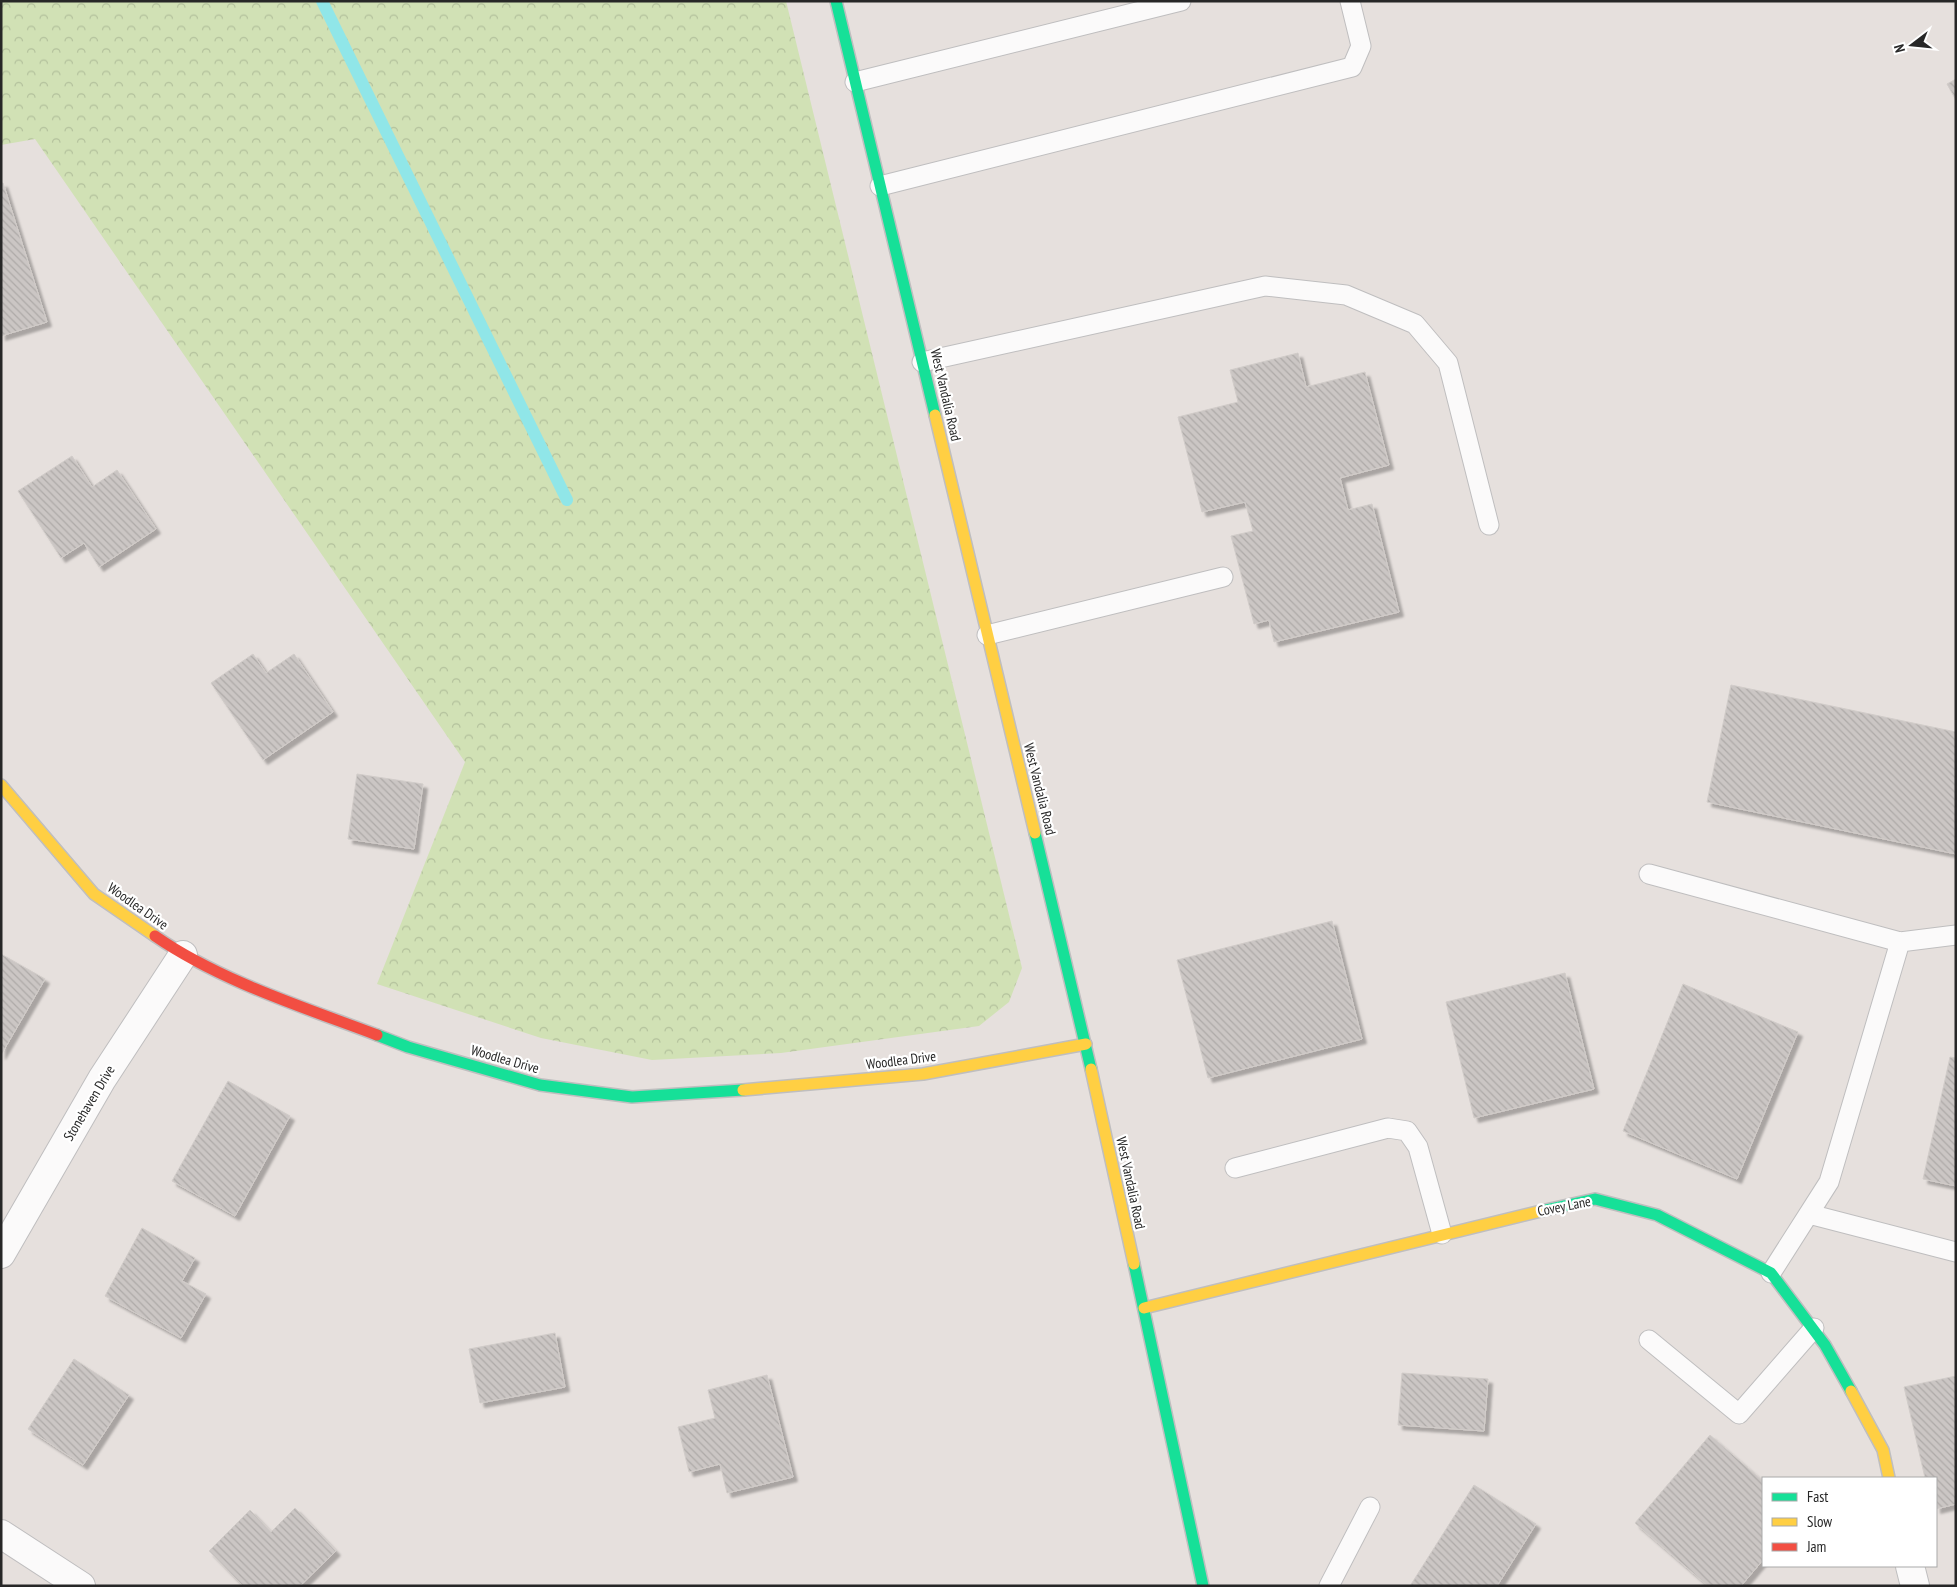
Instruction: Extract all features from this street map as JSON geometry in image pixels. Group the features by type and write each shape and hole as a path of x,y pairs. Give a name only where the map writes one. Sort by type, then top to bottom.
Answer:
{"street":[{"name":"West Vandalia Road","path":"836,1 1086,1044 1203,1586"},
{"name":"Woodlea Drive","path":"1,785 94,894 183,955 281,998 408,1047 540,1085 632,1097 790,1087 923,1074 1086,1044"},
{"name":"Stonehaven Drive","path":"1,1254 102,1079 183,955"},
{"name":"Covey Lane","path":"1144,1308 1442,1234 1595,1199 1657,1215 1771,1273 1825,1345 1882,1450 1889,1477"},
{"path":"1,1534 81,1586"},
{"path":"1910,1567 1915,1586"}],"lane":[{"path":"855,82 1181,1"},
{"path":"880,186 967,166 1352,67 1361,46 1350,1"},
{"path":"922,362 1265,286 1346,295 1415,324 1448,363 1489,525"},
{"path":"987,635 1224,577"},
{"path":"1648,874 1900,942 1956,935"},
{"path":"1771,1273 1829,1182 1900,942"},
{"path":"1235,1168 1388,1128 1407,1131 1418,1147 1442,1234"},
{"path":"1809,1214 1956,1252"},
{"path":"1648,1340 1739,1414 1814,1328"},
{"path":"1329,1586 1370,1507"}],"green space":[{"path":"1,1 786,1 1022,968 1009,1002 979,1026 781,1053 652,1060 541,1038 377,984 465,762 35,139 1,145"}],"building":[{"path":"1956,79 1956,100 1947,84"},
{"path":"1,183 3,183 47,322 1,336"},
{"path":"1298,353 1306,387 1365,372 1389,465 1340,478 1348,510 1372,504 1399,612 1274,642 1269,620 1254,624 1231,536 1253,531 1245,502 1202,512 1178,417 1238,402 1230,370"},
{"path":"72,456 92,487 117,470 156,529 99,567 84,543 61,558 18,491"},
{"path":"253,654 266,673 294,654 333,712 263,760 211,683"},
{"path":"1731,685 1956,732 1956,854 1707,802"},
{"path":"357,774 423,784 414,849 348,839"},
{"path":"1332,921 1362,1039 1208,1078 1177,960"},
{"path":"1,954 45,979 1,1055"},
{"path":"1565,973 1594,1089 1474,1118 1446,1002"},
{"path":"1683,984 1798,1032 1737,1179 1623,1131"},
{"path":"1950,1057 1956,1058 1956,1186 1923,1179"},
{"path":"228,1081 290,1116 235,1216 172,1181"},
{"path":"142,1228 195,1258 182,1281 206,1294 181,1338 105,1296"},
{"path":"555,1333 565,1387 480,1403 469,1349"},
{"path":"74,1359 129,1395 83,1465 28,1429"},
{"path":"1402,1373 1488,1379 1484,1431 1398,1425"},
{"path":"767,1375 793,1477 727,1493 720,1464 689,1472 678,1427 715,1418 708,1390"},
{"path":"1956,1376 1956,1504 1937,1509 1937,1477 1925,1477 1904,1387"},
{"path":"1710,1435 1762,1480 1762,1561 1741,1586 1708,1586 1635,1523"},
{"path":"1474,1485 1536,1524 1497,1586 1410,1586"},
{"path":"295,1508 336,1551 300,1586 243,1586 209,1551 250,1510 271,1532"}],"waterway":[{"path":"322,1 567,500"}],"traffic: fast":[{"path":"836,1 935,415"},
{"path":"1035,833 1091,1069"},
{"path":"377,1035 408,1047 540,1085 632,1097 743,1090"},
{"path":"1541,1211 1595,1199 1657,1215 1771,1273 1825,1345 1851,1391"},
{"path":"1134,1264 1203,1586"}],"traffic: slow":[{"path":"935,415 1035,833"},
{"path":"1,785 94,894 155,936"},
{"path":"743,1090 923,1074 1086,1044"},
{"path":"1091,1069 1134,1264"},
{"path":"1144,1308 1541,1211"},
{"path":"1851,1391 1883,1450 1889,1477"}],"traffic: jam":[{"path":"155,936 180,952 234,980 377,1035"}]}
